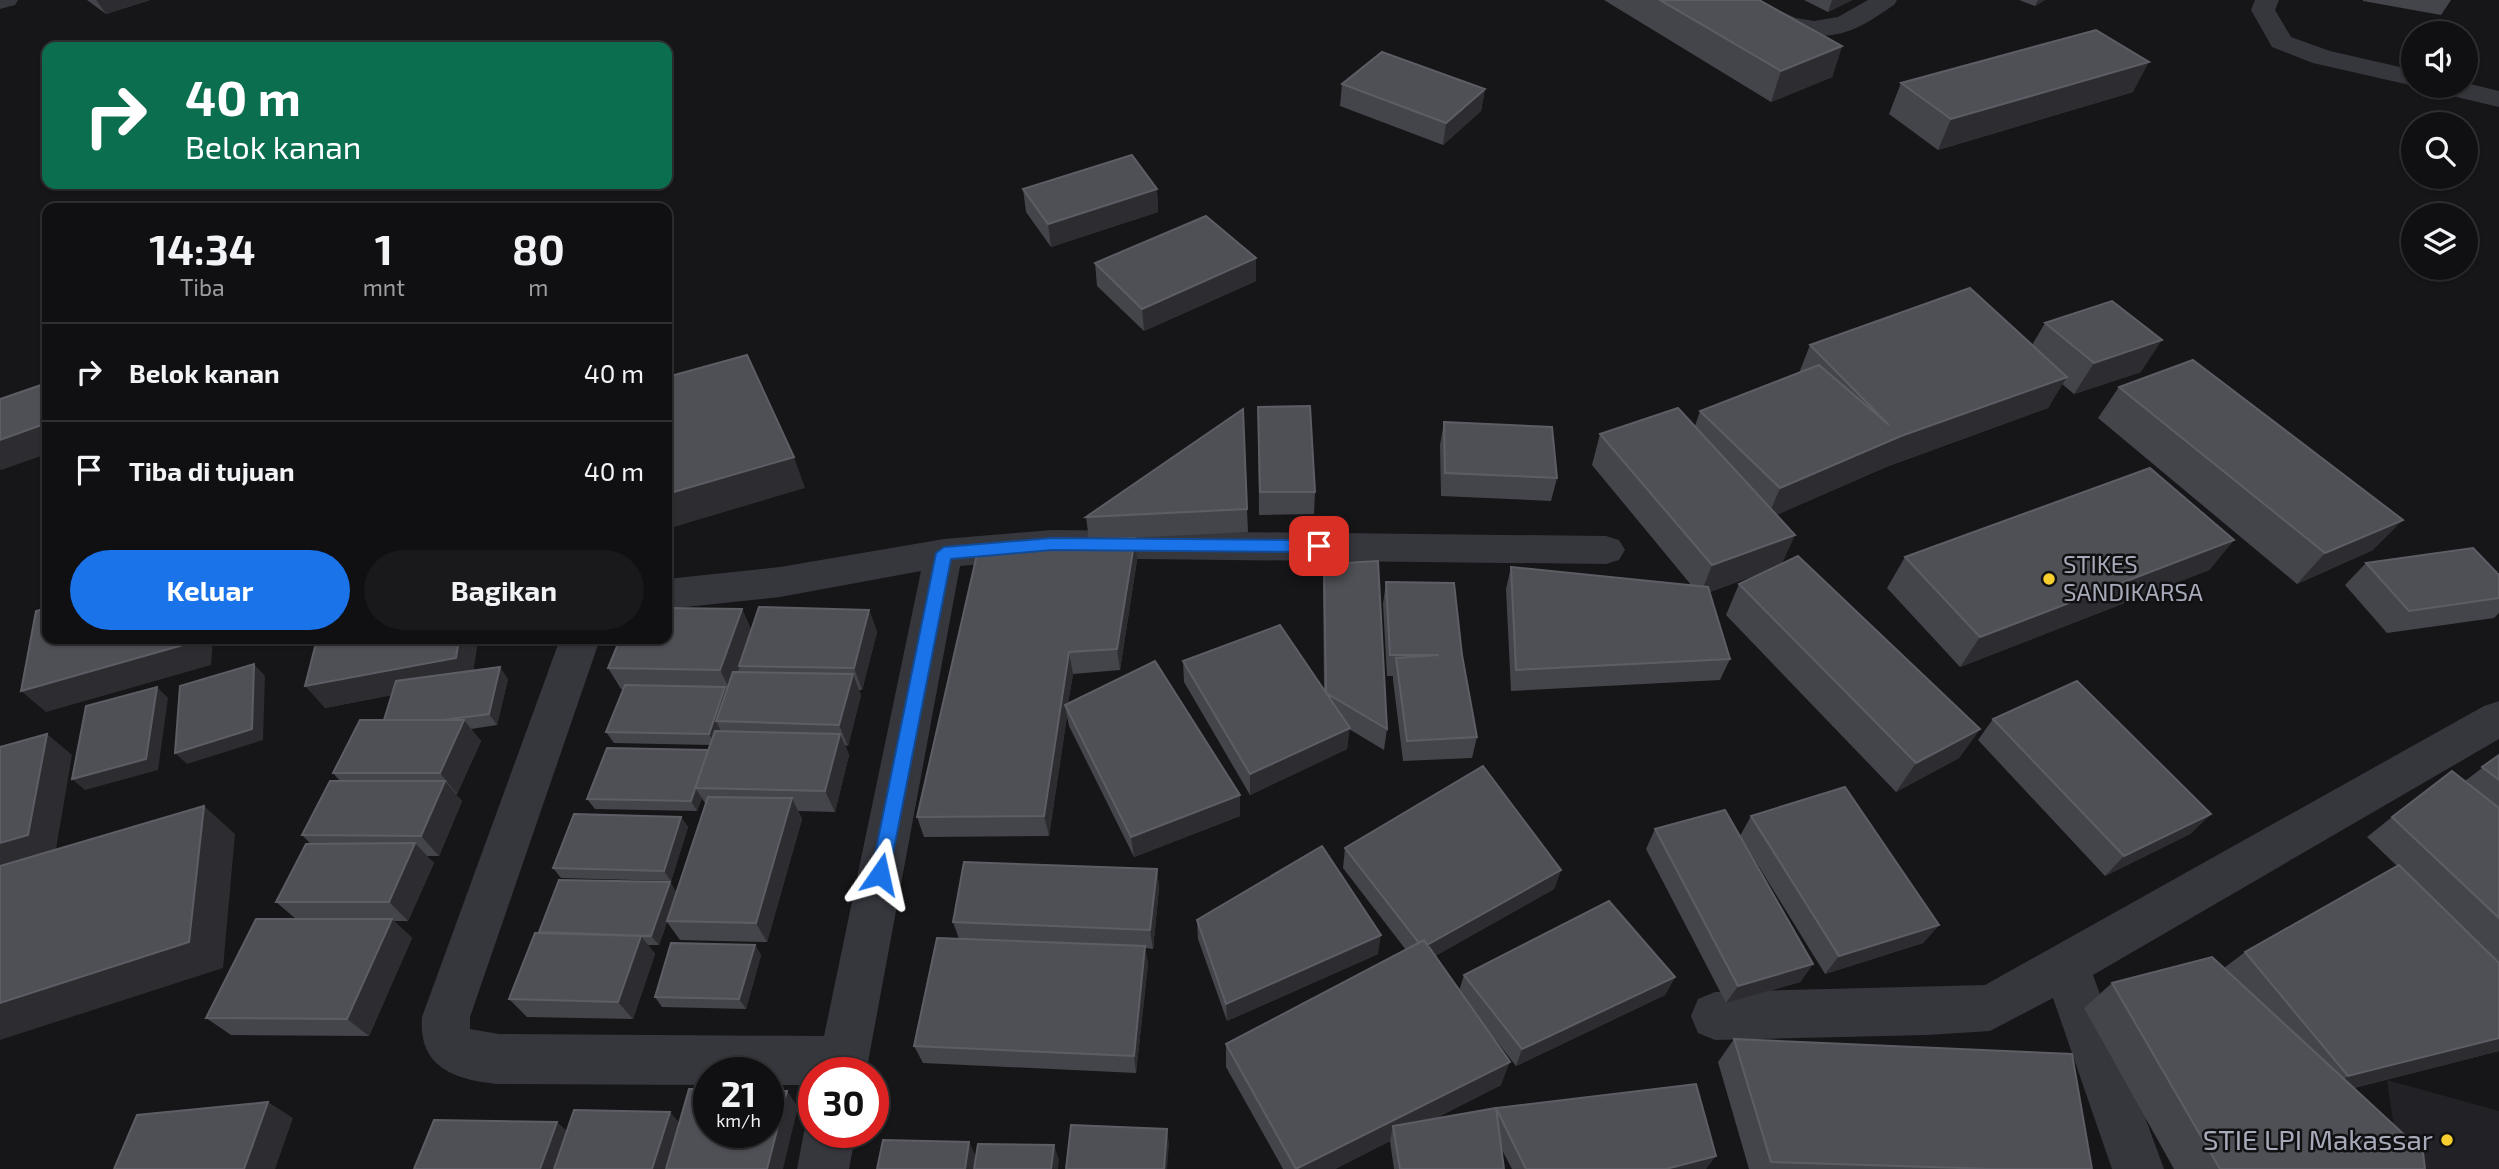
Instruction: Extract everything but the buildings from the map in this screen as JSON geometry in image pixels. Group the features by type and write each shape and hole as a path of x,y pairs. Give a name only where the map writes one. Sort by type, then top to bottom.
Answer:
{"street":[{"path":"0,2 6,0"},
{"path":"1736,0 1797,27 1815,29 1829,29 1844,24 1885,0"},
{"path":"2267,0 2263,10 2281,42 2322,57 2401,75"},
{"path":"2478,94 2499,99"},
{"path":"672,593 780,582 944,553 1052,544 1606,550"},
{"path":"844,1057 944,553"},
{"path":"578,644 446,1017 444,1031 451,1047 469,1057 499,1059 798,1066"},
{"path":"1715,1016 1941,1012 1990,1008 2499,718"},
{"path":"2065,963 2138,1169"},
{"path":"823,1169 827,1148"}],"shaded area":[{"name":"STIE LPI Makassar","path":"2387,1080 2499,1111 2499,1169 2400,1169"}],"place":[{"name":"STIKES SANDIKARSA","path":"2049,579"},
{"name":"STIE LPI Makassar","path":"2447,1140"}],"route":[{"path":"880,874 944,553 1052,544 1319,546"}]}
